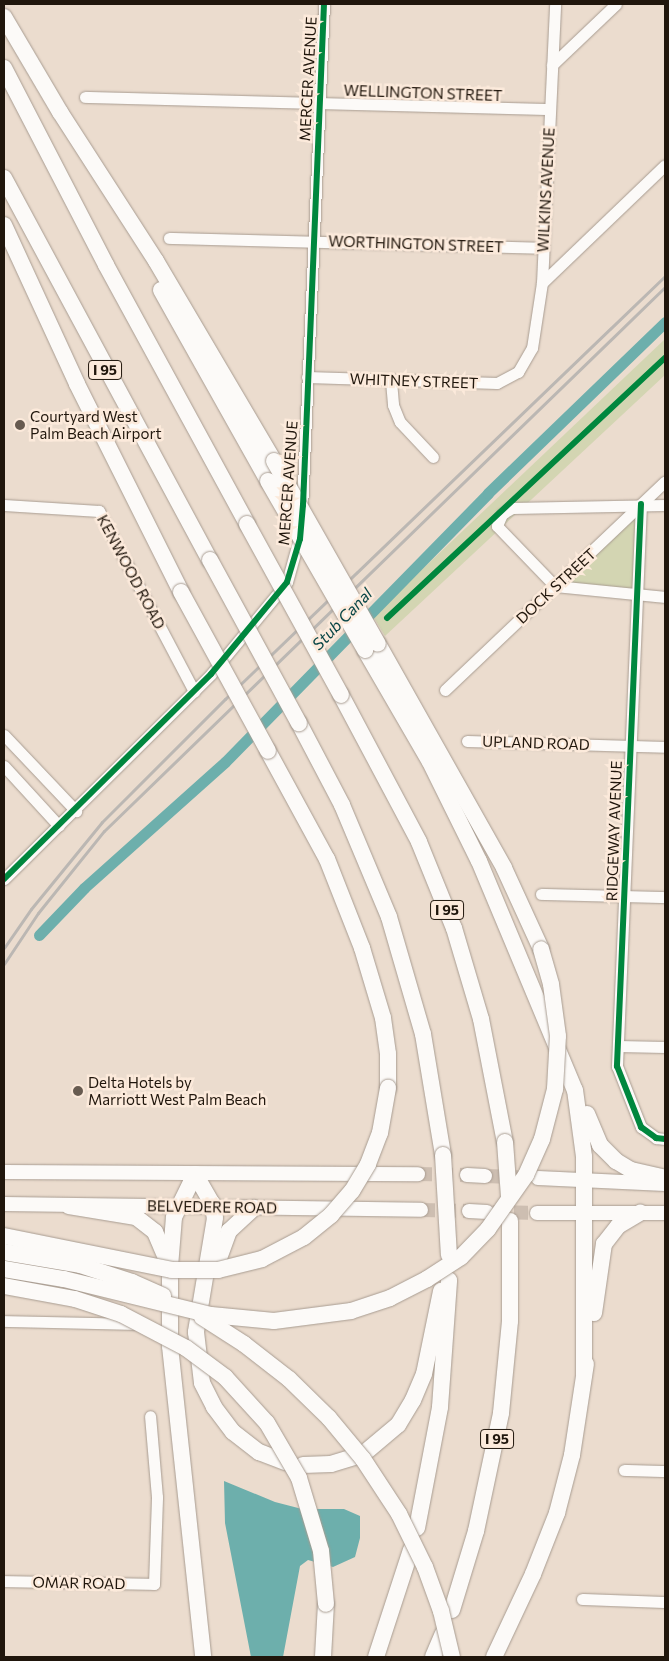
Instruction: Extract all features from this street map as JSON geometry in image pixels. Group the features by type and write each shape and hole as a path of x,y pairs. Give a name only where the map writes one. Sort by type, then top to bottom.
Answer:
{"highway":[{"path":"4,17 81,146 268,481 372,647 504,868 541,949 551,984 558,1036 555,1090 542,1139 526,1175 504,1210 476,1243 441,1271 371,1305 321,1317 274,1321 211,1315 64,1279 4,1270"},
{"name":"I 95","path":"4,68 106,265 341,695 419,842 454,928 481,1019 505,1142 509,1197"},
{"path":"81,146 156,261 274,461 372,647 479,861 575,1090 605,1151 631,1170 665,1178"},
{"name":"I 95","path":"4,178 299,723 348,818 392,925 423,1034 443,1155 448,1260"},
{"path":"4,225 77,384 181,592 312,828 357,932 383,1018 388,1054 388,1088 380,1133 368,1164 352,1191 331,1215 304,1237 262,1259 218,1270 172,1270 4,1236"},
{"path":"575,1090 582,1126 585,1213 584,1375"},
{"path":"195,1174 177,1207 170,1267 173,1394 204,1657"},
{"path":"195,1174 214,1208 211,1247 200,1297 196,1332 198,1366 214,1407 233,1432 249,1446 285,1462"},
{"path":"69,1206 124,1213 142,1220 161,1243 170,1267"},
{"path":"196,1332 224,1241 234,1226 254,1208"},
{"path":"494,1657 533,1574 557,1513 573,1448 602,1251 618,1226 640,1213"},
{"name":"I 95","path":"452,1610 476,1531 496,1444 506,1374 512,1263 510,1222"},
{"path":"4,1252 80,1266 146,1288 224,1330 289,1379 348,1440 388,1496 434,1590 452,1657"},
{"path":"303,1465 331,1464 361,1453 398,1425 418,1391 446,1282 440,1407 417,1528"},
{"path":"4,1286 75,1299 121,1314 186,1348 225,1377 267,1423 299,1478 321,1551 326,1604 323,1657"},
{"path":"376,1657 411,1550"},
{"path":"433,1657 442,1634"}],"main road":[{"path":"4,1172 418,1174"},
{"path":"467,1175 485,1176"},
{"path":"538,1178 665,1184"},
{"name":"BELVEDERE ROAD","path":"4,1204 420,1210"},
{"path":"470,1211 487,1212"},
{"path":"537,1213 665,1213"}],"street":[{"name":"MERCER AVENUE","path":"4,879 76,811 211,674 287,582 300,539 324,4"},
{"name":"WILKINS AVENUE","path":"518,372 532,348 542,283 555,4"},
{"path":"552,65 616,4"},
{"name":"WELLINGTON STREET","path":"85,97 550,109"},
{"path":"542,283 665,165"},
{"name":"WORTHINGTON STREET","path":"169,238 544,248"},
{"name":"WHITNEY STREET","path":"307,377 497,383 518,372"},
{"path":"391,381 393,405 400,422 433,457"},
{"name":"DOCK STREET","path":"445,690 665,481"},
{"name":"RIDGEWAY AVENUE","path":"641,504 617,1066 641,1127 656,1138 665,1139"},
{"name":"KENWOOD ROAD","path":"4,505 99,511 194,691"},
{"path":"665,505 512,508 502,514 497,526 555,586 637,596 665,597"},
{"path":"4,735 76,811"},
{"name":"UPLAND ROAD","path":"468,742 665,747"},
{"path":"4,766 59,826"},
{"path":"541,894 665,897"},
{"path":"618,1046 665,1047"},
{"path":"4,1320 133,1324"},
{"name":"OMAR ROAD","path":"4,1581 154,1584 156,1496 150,1416"},
{"path":"624,1470 665,1471"},
{"path":"582,1599 665,1602"}],"green space":[{"path":"665,339 665,375 385,636 373,616"},
{"path":"641,504 637,596 555,586"}],"water":[{"path":"224,1481 275,1502 302,1509 344,1509 360,1516 360,1538 355,1557 333,1567 308,1560 300,1566 283,1657 251,1657 225,1523"}],"waterway":[{"name":"Stub Canal","path":"39,935 84,888 225,762 488,493 665,322"}],"tunnel":[{"path":"418,1174 467,1175"},
{"path":"485,1176 518,1177"},
{"path":"421,1210 469,1211"},
{"path":"493,1212 537,1213"}],"railway":[{"path":"4,948 31,909 102,822 225,699 665,276"},
{"path":"4,964 38,913 104,831 665,287"}],"cycle path":[{"path":"4,879 211,674 287,582 300,539 303,505 324,4"},
{"path":"387,618 665,358"},
{"path":"641,504 617,1066 641,1127 656,1138 665,1139"}],"place":[{"name":"Courtyard West Palm Beach Airport","path":"20,425"},
{"name":"Delta Hotels by Marriott West Palm Beach","path":"78,1091"}]}
